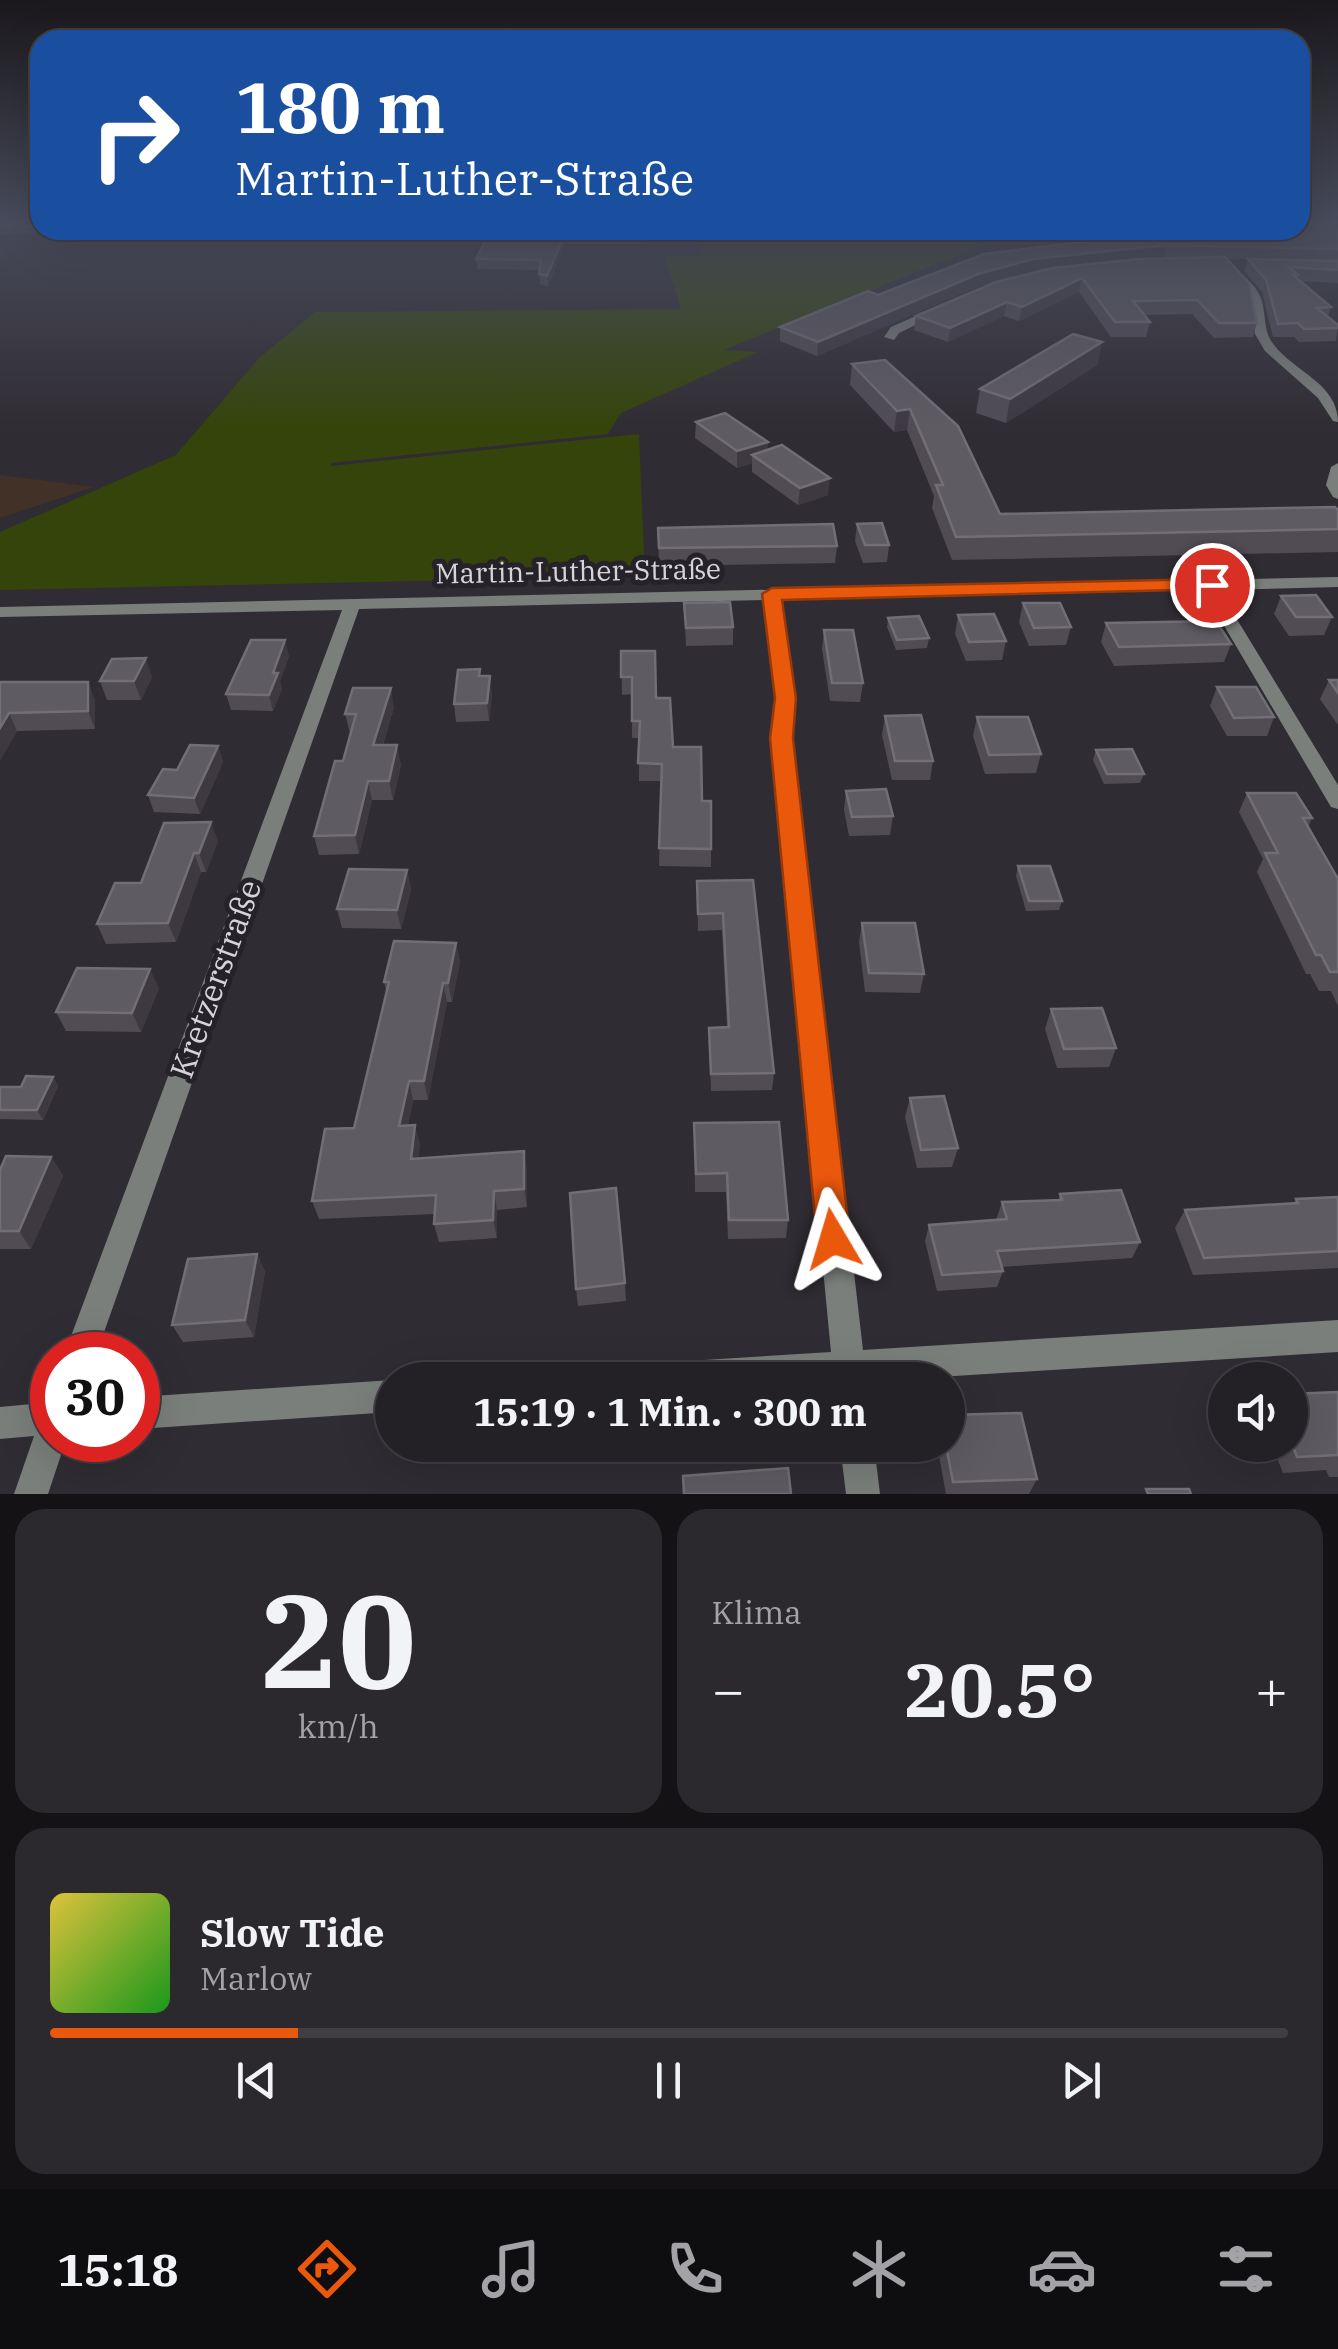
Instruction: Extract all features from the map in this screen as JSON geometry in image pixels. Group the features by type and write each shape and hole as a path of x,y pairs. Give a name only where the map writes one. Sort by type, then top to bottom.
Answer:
{"street":[{"path":"1252,291 1261,334 1269,348 1322,395 1338,418"},
{"path":"890,337 895,330 958,302"},
{"path":"1338,467 1334,485 1338,494"},
{"name":"Martin-Luther-Straße","path":"0,612 1338,582"},
{"path":"1208,585 1338,802"},
{"path":"772,594 786,698 782,738 817,1100 848,1362"},
{"name":"Kretzerstraße","path":"88,1332 354,603"},
{"path":"965,1364 1338,1336"},
{"path":"160,1412 375,1397"},
{"path":"0,1423 30,1420"},
{"path":"31,1494 42,1462"},
{"path":"859,1462 863,1494"}],"shaded area":[{"path":"0,475 94,487 0,518"}],"green space":[{"path":"675,291 870,291 724,350 758,352 621,413 608,434 331,463 639,434 645,576 0,590 0,532 176,455 259,358 315,312 681,309"}],"building":[{"path":"868,291 878,295 889,291 939,291 818,342 780,327"},
{"path":"975,291 1056,291 1022,307 1007,302 950,328 916,316"},
{"path":"1092,291 1251,291 1257,323 1219,323 1197,300 1133,301 1150,322 1115,322"},
{"path":"1269,291 1312,291 1331,307 1317,308 1338,328 1304,329 1298,323 1278,324"},
{"path":"1073,334 1102,342 1010,399 980,389"},
{"path":"885,360 958,426 1000,514 1335,507 1338,529 956,537 936,485 943,485 910,409 897,411 852,364"},
{"path":"725,413 768,442 737,451 696,422"},
{"path":"782,445 830,478 800,488 752,455"},
{"path":"882,523 889,545 865,545 857,524"},
{"path":"833,524 837,546 659,548 658,528"},
{"path":"1316,595 1332,617 1296,617 1281,596"},
{"path":"730,602 733,627 686,628 684,603"},
{"path":"1023,603 1060,603 1071,627 1034,628"},
{"path":"994,614 1006,641 969,642 958,615"},
{"path":"919,616 929,638 897,640 888,618"},
{"path":"1216,621 1231,644 1119,647 1106,623"},
{"path":"824,630 853,630 863,683 832,683"},
{"path":"251,640 285,640 269,695 226,694"},
{"path":"621,651 655,651 656,698 670,698 673,747 701,747 702,801 711,801 711,849 659,848 662,764 638,763 640,721 632,721 632,677 621,677"},
{"path":"146,658 134,681 100,681 112,659"},
{"path":"480,669 479,676 490,676 487,703 454,704 458,670"},
{"path":"0,682 88,682 88,711 9,713 0,728"},
{"path":"1217,687 1256,687 1274,717 1234,718"},
{"path":"353,688 391,688 373,745 397,745 389,781 368,781 355,835 314,836 335,761 343,761 356,714 345,714"},
{"path":"921,715 933,761 895,761 885,716"},
{"path":"977,717 1028,717 1041,754 989,755"},
{"path":"190,745 218,746 194,798 148,795 163,769 177,770"},
{"path":"1132,749 1144,774 1107,774 1096,750"},
{"path":"886,789 893,816 852,817 846,791"},
{"path":"1247,793 1296,793 1312,818 1303,818 1338,879 1338,972 1330,972 1321,955 1316,955 1265,853 1278,853"},
{"path":"211,822 199,853 194,853 168,923 97,924 115,883 141,883 164,823"},
{"path":"1018,866 1050,866 1062,901 1029,901"},
{"path":"349,869 407,870 397,910 337,909"},
{"path":"753,880 774,1073 711,1074 709,1028 729,1027 723,913 698,914 697,881"},
{"path":"862,923 915,923 924,974 869,973"},
{"path":"394,941 456,943 448,983 443,983 424,1081 409,1081 399,1126 415,1125 411,1159 524,1151 524,1189 494,1191 493,1220 434,1224 436,1195 312,1201 325,1129 354,1128 389,982 384,982"},
{"path":"77,968 150,969 132,1013 56,1012"},
{"path":"1102,1008 1116,1048 1064,1049 1051,1009"},
{"path":"26,1076 53,1077 37,1110 0,1110 0,1087 21,1087"},
{"path":"944,1096 958,1148 921,1150 910,1098"},
{"path":"779,1122 788,1220 729,1220 727,1173 696,1174 694,1123"},
{"path":"6,1156 51,1157 19,1231 0,1231 0,1170"},
{"path":"616,1188 625,1283 576,1289 570,1193"},
{"path":"1121,1190 1140,1242 997,1251 1003,1271 942,1275 929,1225 1007,1219 1002,1202 1062,1200 1060,1194"},
{"path":"1338,1197 1338,1251 1204,1258 1185,1210 1298,1203 1296,1199"},
{"path":"257,1254 245,1320 172,1325 188,1259"},
{"path":"1338,1392 1338,1455 1308,1456 1308,1393"},
{"path":"1021,1413 1037,1479 953,1482 949,1462 965,1462 965,1415"},
{"path":"788,1468 791,1494 684,1494 683,1476"},
{"path":"1146,1489 1189,1489 1191,1494 1148,1494"}],"route":[{"path":"833,1239 782,738 786,698 772,594 1212,585"}]}
